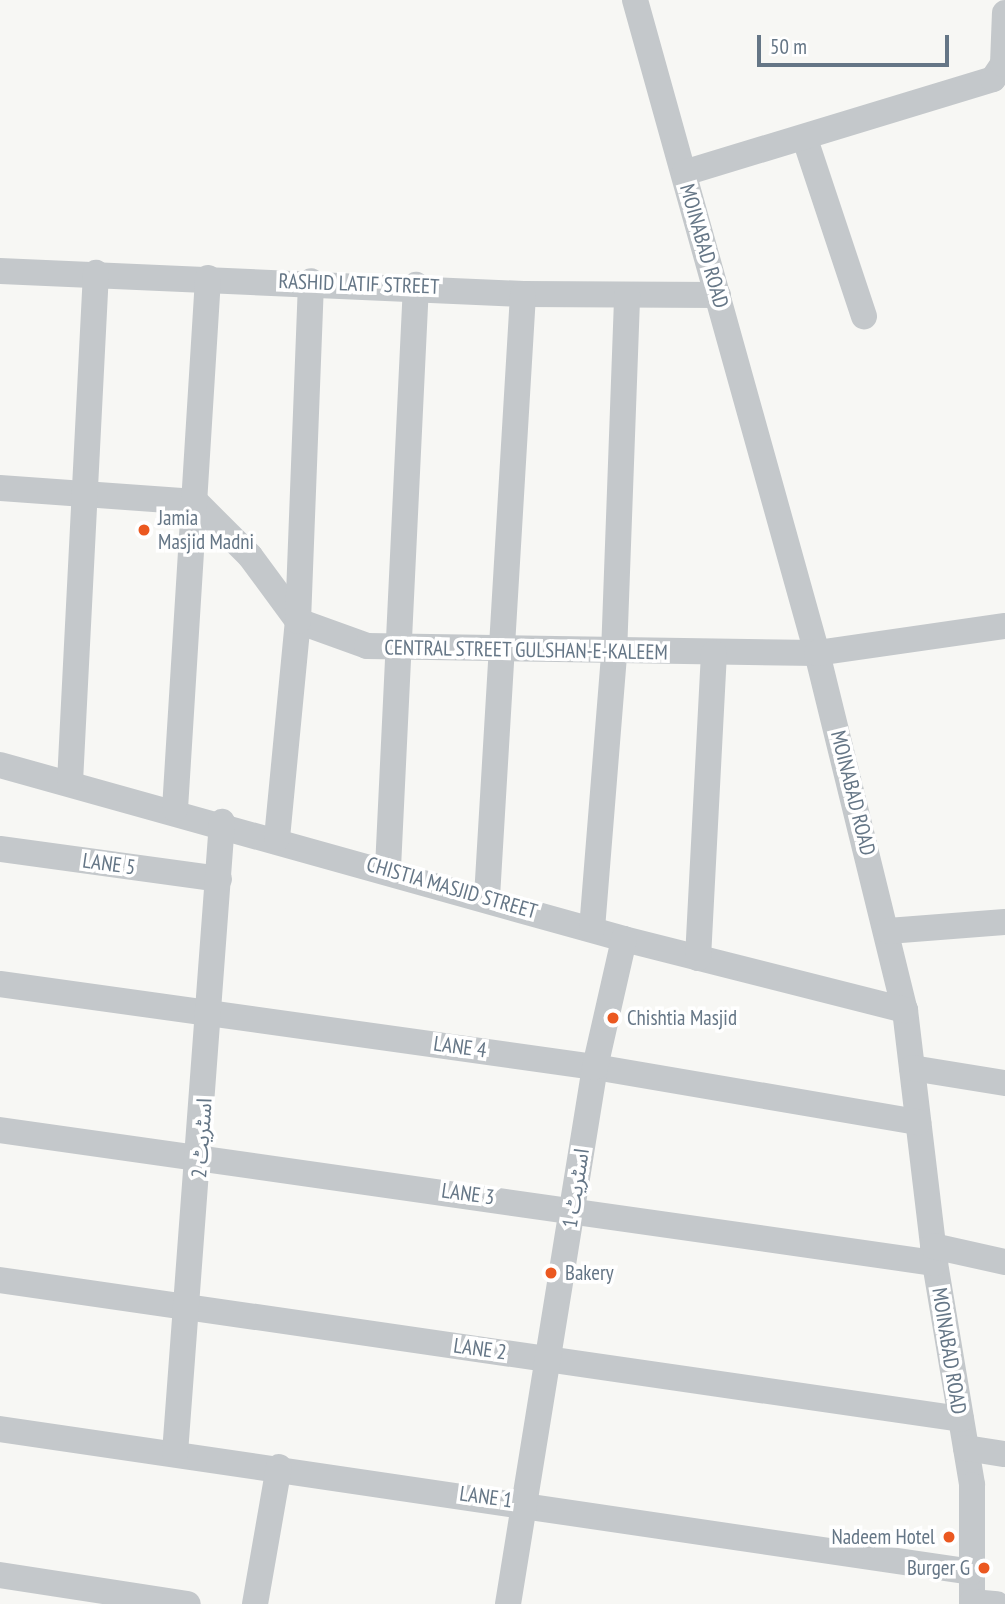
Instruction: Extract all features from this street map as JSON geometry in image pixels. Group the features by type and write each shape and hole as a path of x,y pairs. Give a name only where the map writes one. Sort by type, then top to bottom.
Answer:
{"street":[{"name":"MOINABAD ROAD","path":"635,0 817,653 888,931 905,1010 934,1255 966,1448 972,1573 980,1603"},
{"path":"684,173 804,139 993,79 1003,64 1005,13"},
{"path":"804,139 864,316"},
{"name":"RASHID LATIF STREET","path":"0,271 416,285 523,294 718,295"},
{"path":"70,782 90,495 96,273"},
{"path":"175,809 208,278"},
{"path":"277,838 298,621 311,281"},
{"path":"388,868 402,647 416,285"},
{"path":"487,897 505,650 523,294"},
{"path":"592,929 614,654 627,295"},
{"path":"0,488 196,502 250,556 298,621"},
{"name":"CENTRAL STREET GULSHAN-E-KALEEM","path":"298,621 367,646 614,654 817,653 1005,626"},
{"path":"698,958 714,653"},
{"name":"CHISTIA MASJID STREET","path":"0,765 175,809 388,868 624,939 905,1010"},
{"name":"اسٹریٹ 2","path":"175,1453 211,1011 222,822"},
{"name":"LANE 5","path":"0,849 219,879"},
{"path":"888,931 1005,922"},
{"name":"اسٹریٹ 1","path":"508,1604 596,1067 624,939"},
{"name":"LANE 4","path":"0,984 211,1011 596,1067 918,1122"},
{"path":"912,1068 1005,1083"},
{"name":"LANE 3","path":"0,1130 573,1209 1005,1262"},
{"name":"LANE 2","path":"0,1280 961,1419"},
{"name":"LANE 1","path":"0,1429 524,1502 972,1573"},
{"path":"966,1448 1005,1454"},
{"path":"255,1604 279,1467"},
{"path":"0,1575 181,1603"}],"place":[{"name":"Jamia Masjid Madni","path":"144,530"},
{"name":"Chishtia Masjid","path":"613,1018"},
{"name":"Bakery","path":"551,1273"},
{"name":"Nadeem Hotel","path":"949,1537"},
{"name":"Burger G","path":"984,1568"}]}
